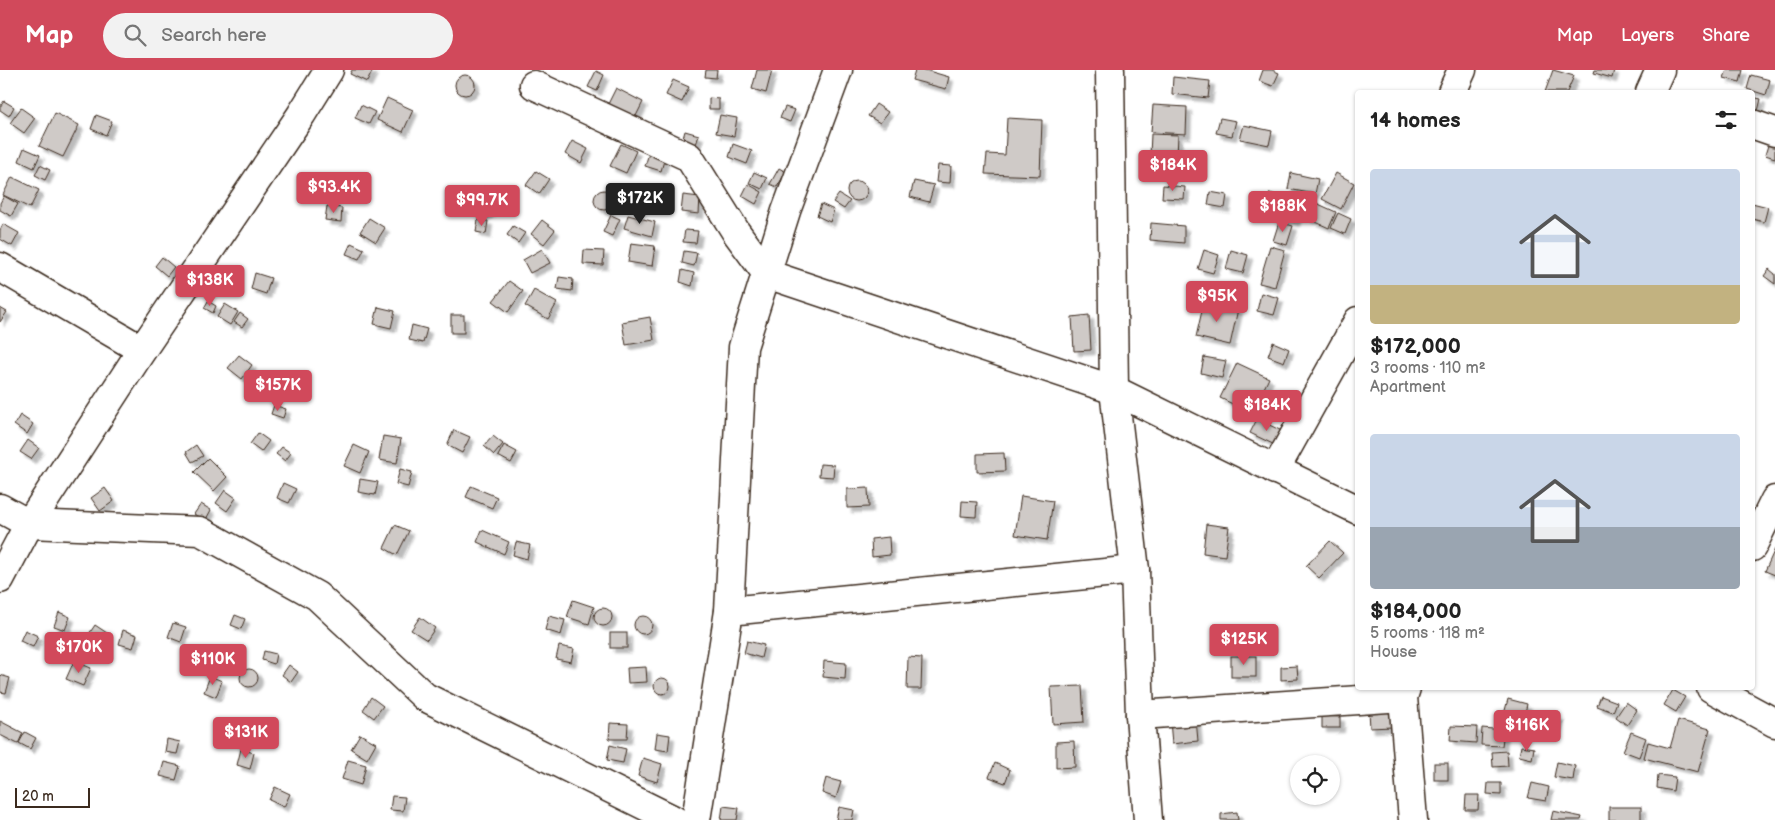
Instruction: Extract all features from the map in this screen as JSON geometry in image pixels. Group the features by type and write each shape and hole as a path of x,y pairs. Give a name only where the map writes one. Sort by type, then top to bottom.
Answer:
{"street":[{"path":"0,579 30,524 142,350 330,70"},
{"path":"696,820 729,611 743,347 786,212 838,70"},
{"path":"1110,70 1114,390 1135,570 1140,715 1148,820"},
{"path":"1453,90 1462,70"},
{"path":"534,85 689,157 736,232 767,274 1114,390 1355,509"},
{"path":"1755,125 1775,132"},
{"path":"0,267 142,350"},
{"path":"1276,470 1355,326"},
{"path":"1755,541 1775,500"},
{"path":"0,508 30,524 200,532 317,596 425,698 674,820"},
{"path":"729,611 1135,570"},
{"path":"1716,690 1775,723"},
{"path":"1140,715 1405,692 1413,820"}],"building":[{"path":"352,70 373,70 367,82 350,74"},
{"path":"706,70 717,70 716,78 705,77"},
{"path":"757,70 772,70 766,93 752,89"},
{"path":"915,70 925,70 949,77 946,89 912,80"},
{"path":"1263,70 1272,70 1279,73 1273,86 1259,81"},
{"path":"1553,70 1574,76 1568,90 1546,90"},
{"path":"1595,70 1614,70 1612,78 1594,73"},
{"path":"1727,70 1743,70 1740,82 1724,78"},
{"path":"596,71 604,75 597,91 588,87"},
{"path":"461,75 469,75 475,81 475,89 469,95 461,95 455,89 455,81"},
{"path":"1751,75 1770,80 1766,95 1747,89"},
{"path":"1173,77 1210,81 1208,98 1172,94"},
{"path":"673,80 689,87 682,102 666,95"},
{"path":"616,88 643,102 635,118 608,104"},
{"path":"387,98 413,110 403,132 377,120"},
{"path":"709,98 719,99 719,109 709,109"},
{"path":"1755,98 1761,99 1758,111 1755,110"},
{"path":"4,101 14,107 9,116 0,110"},
{"path":"876,104 888,112 880,123 868,116"},
{"path":"361,105 375,112 369,124 355,118"},
{"path":"1153,105 1187,107 1186,134 1151,132"},
{"path":"785,107 795,110 790,122 780,118"},
{"path":"21,108 35,118 24,133 10,123"},
{"path":"55,113 79,125 63,157 39,146"},
{"path":"96,115 112,121 106,135 91,129"},
{"path":"720,115 737,118 734,136 716,133"},
{"path":"1007,118 1042,120 1040,176 985,174 987,154 1005,155"},
{"path":"1220,118 1236,121 1232,136 1216,133"},
{"path":"1244,125 1272,131 1269,145 1240,139"},
{"path":"685,131 699,135 695,148 681,145"},
{"path":"1151,134 1178,135 1177,156 1150,155"},
{"path":"572,141 588,149 581,163 565,154"},
{"path":"1769,142 1775,144 1775,158 1765,155"},
{"path":"621,144 636,151 626,173 610,166"},
{"path":"733,144 752,151 747,164 729,157"},
{"path":"24,148 40,155 34,168 19,161"},
{"path":"649,153 665,157 661,171 645,166"},
{"path":"40,165 50,170 45,180 35,175"},
{"path":"938,165 951,166 950,183 936,182"},
{"path":"779,168 786,172 777,187 770,184"},
{"path":"536,171 549,179 539,194 526,185"},
{"path":"754,172 767,178 762,189 749,183"},
{"path":"1291,173 1318,179 1315,194 1288,189"},
{"path":"1336,173 1354,183 1341,209 1322,199"},
{"path":"12,177 39,190 30,208 3,195"},
{"path":"853,181 861,181 867,187 867,195 861,201 853,201 847,195 847,187"},
{"path":"914,181 934,185 929,202 910,197"},
{"path":"748,184 762,192 756,204 742,196"},
{"path":"629,185 636,188 639,195 636,202 629,205 622,202 619,195 622,188"},
{"path":"1163,185 1185,187 1184,199 1162,198"},
{"path":"604,190 611,193 614,200 611,207 604,210 597,207 594,200 597,193"},
{"path":"1210,192 1227,195 1225,208 1208,205"},
{"path":"1270,193 1301,203 1295,222 1264,214"},
{"path":"839,194 850,201 844,209 833,202"},
{"path":"683,195 700,197 699,214 681,212"},
{"path":"4,196 18,204 11,216 0,210 0,203"},
{"path":"481,201 487,201 491,208 487,215 481,215 477,211 477,205"},
{"path":"1314,202 1336,212 1329,228 1307,218"},
{"path":"821,204 834,210 830,222 817,216"},
{"path":"1755,204 1768,207 1764,222 1755,220"},
{"path":"327,206 342,208 341,222 325,220"},
{"path":"1338,213 1351,219 1345,234 1331,228"},
{"path":"611,215 620,219 612,236 603,232"},
{"path":"628,215 655,222 652,236 624,228"},
{"path":"369,218 385,228 376,242 360,232"},
{"path":"478,220 488,221 486,234 476,232"},
{"path":"542,220 555,230 544,244 531,234"},
{"path":"1279,222 1293,226 1287,245 1273,241"},
{"path":"1151,223 1184,226 1184,243 1150,240"},
{"path":"3,224 19,233 12,246 0,239 0,230"},
{"path":"513,226 525,233 518,243 507,235"},
{"path":"685,230 698,231 696,243 683,242"},
{"path":"351,243 364,249 359,259 346,254"},
{"path":"631,243 655,246 652,266 628,262"},
{"path":"1270,246 1285,250 1275,287 1259,283"},
{"path":"542,249 550,263 530,273 523,260"},
{"path":"584,250 604,251 603,265 583,264"},
{"path":"1204,250 1219,255 1213,273 1198,269"},
{"path":"1231,250 1248,255 1243,273 1226,269"},
{"path":"684,251 697,253 694,266 682,263"},
{"path":"162,257 174,267 167,276 155,266"},
{"path":"1769,269 1775,274 1775,284 1764,276"},
{"path":"682,270 694,273 692,286 680,282"},
{"path":"255,273 271,278 266,294 251,289"},
{"path":"559,277 573,279 572,291 557,289"},
{"path":"509,281 523,291 508,312 493,301"},
{"path":"534,290 557,303 548,319 525,306"},
{"path":"1261,293 1279,298 1274,315 1257,311"},
{"path":"208,301 216,306 213,313 204,308"},
{"path":"1204,302 1238,309 1230,345 1196,337"},
{"path":"225,304 238,312 230,325 217,317"},
{"path":"378,307 395,311 391,328 374,324"},
{"path":"0,308 7,312 0,322"},
{"path":"240,313 248,319 242,327 234,322"},
{"path":"451,315 464,315 464,333 451,333"},
{"path":"1089,315 1091,350 1074,351 1072,317"},
{"path":"650,317 654,340 626,345 622,322"},
{"path":"412,325 427,329 423,343 409,340"},
{"path":"1273,342 1289,349 1284,362 1268,356"},
{"path":"239,355 252,365 242,379 228,368"},
{"path":"1204,357 1226,361 1222,378 1201,373"},
{"path":"1237,363 1269,378 1252,413 1220,398"},
{"path":"274,405 286,409 283,418 271,414"},
{"path":"20,415 33,424 27,434 14,425"},
{"path":"1257,419 1284,432 1277,446 1250,433"},
{"path":"454,430 470,437 462,453 447,445"},
{"path":"258,433 269,441 261,452 250,444"},
{"path":"383,436 401,439 397,463 379,460"},
{"path":"493,436 503,444 494,455 484,446"},
{"path":"28,440 39,448 31,459 20,452"},
{"path":"196,445 203,456 192,462 186,452"},
{"path":"354,445 369,452 360,473 344,466"},
{"path":"504,445 517,452 511,463 498,456"},
{"path":"282,447 291,453 285,461 276,454"},
{"path":"1004,453 1005,471 977,472 977,454"},
{"path":"208,458 227,477 214,491 194,472"},
{"path":"820,464 834,465 833,477 819,476"},
{"path":"400,469 412,472 408,487 396,484"},
{"path":"360,479 378,482 375,495 358,492"},
{"path":"283,483 296,489 289,503 277,498"},
{"path":"471,486 497,497 492,508 466,497"},
{"path":"105,488 114,501 100,511 91,498"},
{"path":"868,488 869,507 847,508 847,489"},
{"path":"225,490 236,498 227,511 216,503"},
{"path":"1021,496 1053,501 1047,540 1015,535"},
{"path":"962,501 977,502 976,517 961,516"},
{"path":"201,504 211,510 205,521 194,514"},
{"path":"1206,524 1229,527 1225,556 1203,553"},
{"path":"395,525 409,531 397,555 384,548"},
{"path":"482,530 509,542 504,554 477,542"},
{"path":"889,537 890,555 872,557 871,539"},
{"path":"1330,541 1343,553 1319,578 1306,566"},
{"path":"516,542 530,545 527,559 513,555"},
{"path":"1775,549 1775,575 1765,571"},
{"path":"573,600 594,607 589,624 567,617"},
{"path":"599,608 607,608 612,613 610,624 599,626 594,621 594,613"},
{"path":"59,612 70,617 65,630 54,626"},
{"path":"235,615 245,619 241,629 231,625"},
{"path":"549,616 565,620 561,635 545,630"},
{"path":"643,616 649,619 652,625 649,631 643,634 637,631 634,625 637,619"},
{"path":"420,617 435,628 427,640 411,630"},
{"path":"173,623 186,627 181,642 168,637"},
{"path":"95,625 107,633 98,645 87,637"},
{"path":"25,630 38,636 33,647 20,641"},
{"path":"123,630 137,635 133,648 119,644"},
{"path":"610,633 627,633 627,648 610,648"},
{"path":"747,641 764,645 761,658 744,653"},
{"path":"559,646 574,649 571,662 556,659"},
{"path":"208,650 216,653 210,666 202,662"},
{"path":"264,651 276,654 274,664 262,660"},
{"path":"1231,656 1256,656 1256,677 1231,677"},
{"path":"908,657 922,658 921,689 907,689"},
{"path":"74,661 91,668 83,686 66,679"},
{"path":"824,661 846,663 845,679 823,677"},
{"path":"289,665 298,672 291,682 282,675"},
{"path":"1297,666 1298,679 1281,680 1281,667"},
{"path":"646,667 647,682 628,683 627,668"},
{"path":"249,669 255,672 258,678 255,684 249,687 243,684 240,678 243,672"},
{"path":"0,675 10,678 6,693 0,692"},
{"path":"210,676 222,681 216,697 204,692"},
{"path":"659,678 665,678 670,683 668,692 659,694 654,689 654,683"},
{"path":"1082,686 1084,722 1053,724 1051,687"},
{"path":"1673,690 1685,697 1676,712 1664,705"},
{"path":"1601,696 1617,702 1613,712 1597,706"},
{"path":"371,697 383,706 374,718 363,710"},
{"path":"1508,699 1527,704 1523,722 1503,718"},
{"path":"1626,702 1637,710 1627,725 1616,717"},
{"path":"1391,709 1392,727 1370,728 1369,711"},
{"path":"1543,712 1560,717 1555,734 1538,728"},
{"path":"1322,716 1340,717 1340,728 1322,728"},
{"path":"1196,719 1198,741 1172,744 1170,721"},
{"path":"1678,720 1710,729 1698,772 1644,758 1648,742 1670,748"},
{"path":"0,721 23,733 18,744 0,735"},
{"path":"610,723 628,724 627,739 609,739"},
{"path":"1451,726 1477,727 1476,743 1450,741"},
{"path":"1482,728 1504,730 1502,746 1481,745"},
{"path":"25,732 36,738 30,749 19,743"},
{"path":"1631,732 1646,738 1639,757 1623,751"},
{"path":"657,733 670,735 668,751 655,749"},
{"path":"360,734 376,743 367,759 351,749"},
{"path":"167,739 180,742 177,754 165,752"},
{"path":"1074,741 1075,767 1056,768 1056,742"},
{"path":"610,745 626,749 623,763 607,760"},
{"path":"1521,746 1534,748 1532,759 1519,756"},
{"path":"241,749 254,753 250,769 237,765"},
{"path":"1507,751 1508,766 1493,767 1492,752"},
{"path":"643,758 662,764 657,782 638,776"},
{"path":"348,760 366,765 361,785 342,779"},
{"path":"164,762 180,766 176,780 160,776"},
{"path":"1557,762 1575,766 1573,780 1554,777"},
{"path":"995,763 1010,770 1005,783 989,777"},
{"path":"1434,763 1448,763 1448,780 1434,780"},
{"path":"1658,775 1675,777 1673,791 1657,788"},
{"path":"826,778 841,782 836,798 822,793"},
{"path":"1488,783 1501,783 1501,795 1487,794"},
{"path":"1532,783 1549,787 1546,801 1528,798"},
{"path":"275,787 290,794 284,807 269,800"},
{"path":"1466,795 1479,795 1478,810 1465,810"},
{"path":"392,796 405,797 403,811 390,810"},
{"path":"723,806 739,808 737,820 721,820"},
{"path":"839,807 854,810 852,820 836,820"},
{"path":"1609,807 1641,807 1641,820 1609,820"},
{"path":"1553,811 1582,817 1581,820 1551,820"},
{"path":"1237,812 1238,820 1221,820 1221,814"}]}
